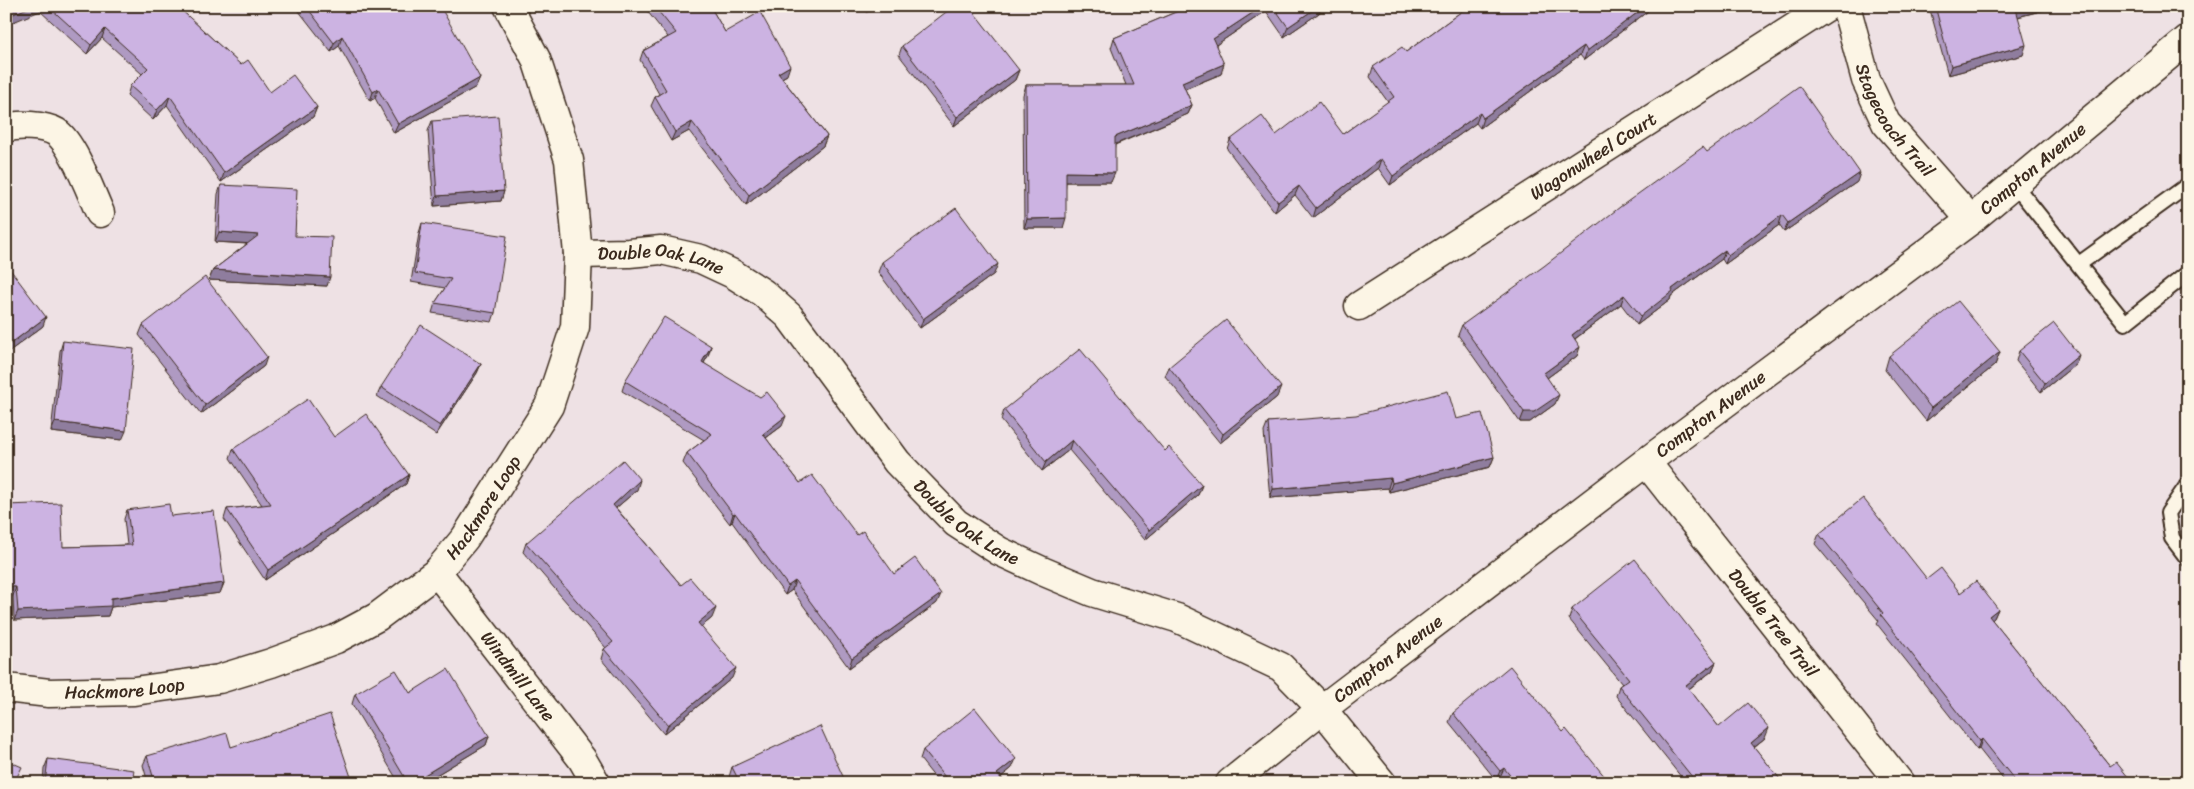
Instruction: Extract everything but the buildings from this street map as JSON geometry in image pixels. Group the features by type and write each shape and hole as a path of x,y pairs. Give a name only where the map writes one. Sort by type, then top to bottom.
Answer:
{"street":[{"name":"Hackmore Loop","path":"6,688 49,693 134,691 219,679 271,663 336,639 377,617 437,572 465,538 549,406 575,327 578,254 569,160 536,59 508,6"},
{"name":"Wagonwheel Court","path":"1359,306 1828,6"},
{"name":"Stagecoach Trail","path":"1846,6 1866,80 1886,123 1970,220"},
{"name":"Compton Avenue","path":"1230,783 1322,709 1646,462 1970,220 2188,39"},
{"path":"6,128 33,126 56,132 74,154 100,213"},
{"name":"Double Oak Lane","path":"578,254 661,250 701,259 733,274 763,294 788,316 897,462 956,523 999,552 1042,572 1092,592 1177,618 1281,667 1322,709 1382,783"},
{"name":"Double Tree Trail","path":"1646,462 1900,783"},
{"name":"Windmill Lane","path":"437,572 582,760 596,783"}],"lane":[{"path":"2014,184 2125,323 2188,273"},
{"path":"2079,264 2188,185"},
{"path":"2188,484 2168,513 2172,538 2188,559"}]}
